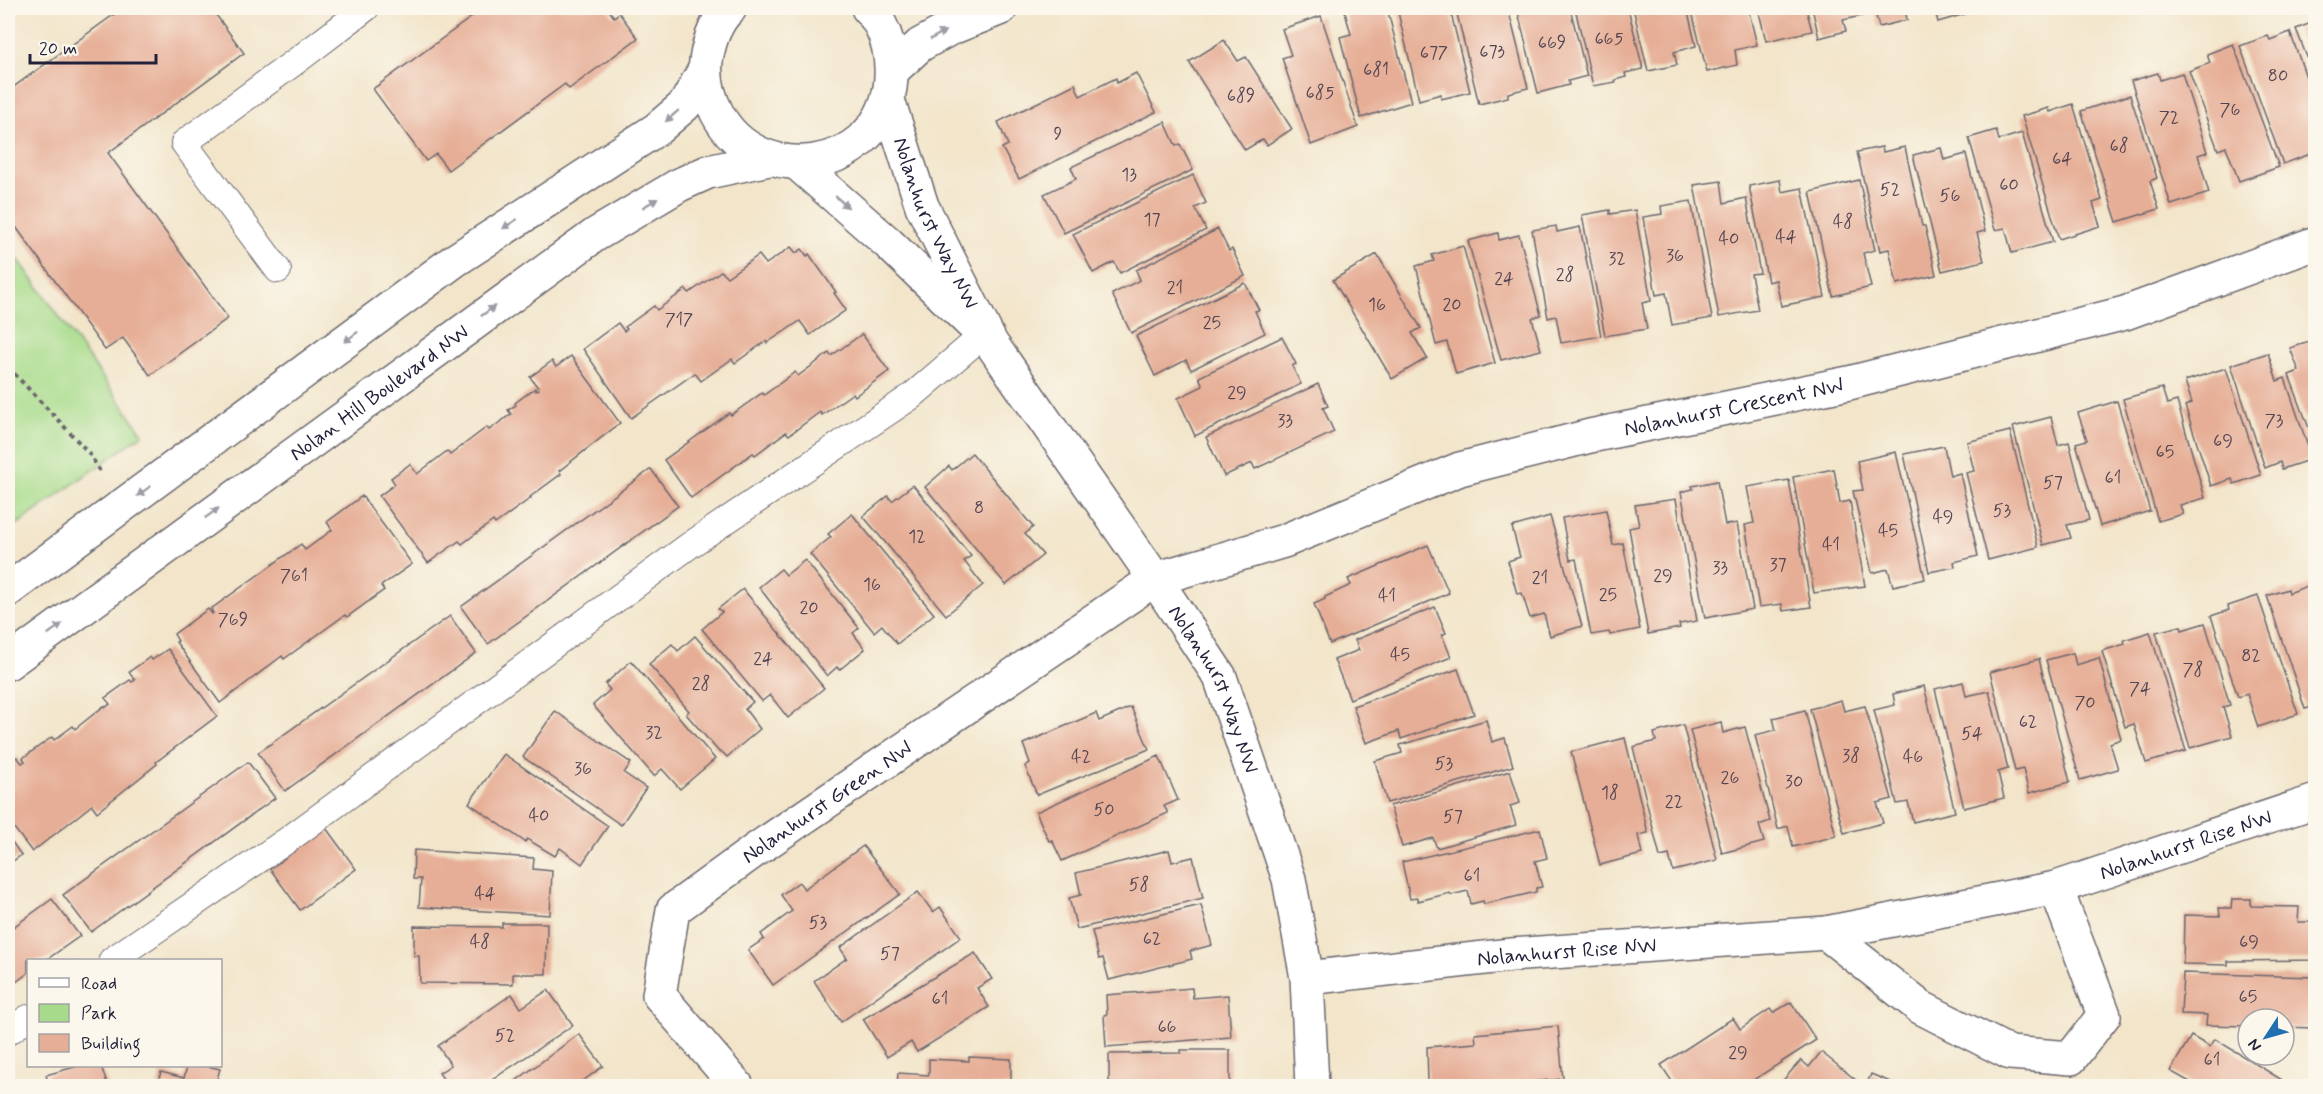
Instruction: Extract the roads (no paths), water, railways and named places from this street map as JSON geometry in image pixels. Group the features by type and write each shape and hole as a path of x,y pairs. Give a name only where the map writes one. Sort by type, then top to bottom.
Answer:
{"street":[{"name":"Nolanhurst Way NW","path":"704,8 709,98 723,124 743,145 784,161 888,243 987,339"},
{"path":"8,590 454,261 657,129 685,105 724,14 730,8"},
{"name":"Nolanhurst Way NW","path":"867,8 875,15 888,42 890,85 922,206 987,339 1155,579 1220,677 1289,879 1307,978 1312,1086"},
{"path":"890,85 920,45 949,29 1001,8"},
{"name":"Nolan Hill Boulevard NW","path":"8,663 595,235 679,185 708,172 784,161 828,159 854,146 874,126 890,85"},
{"name":"Nolanhurst Crescent NW","path":"1155,579 1284,541 1460,469 1590,436 1849,382 2125,313 2316,243"},
{"name":"Nolanhurst Green NW","path":"737,1086 659,995 673,910 753,851 1155,579"},
{"name":"Nolanhurst Rise NW","path":"1307,978 1511,955 1826,933 2056,888 2316,801"},
{"path":"1826,933 1920,1007 1960,1028 2010,1053 2071,1058 2104,1015 2056,888"}],"lane":[{"path":"278,270 184,142 366,8"},
{"path":"113,959 289,839 690,544 912,396 987,339"},
{"path":"8,1032 27,1019"}]}
